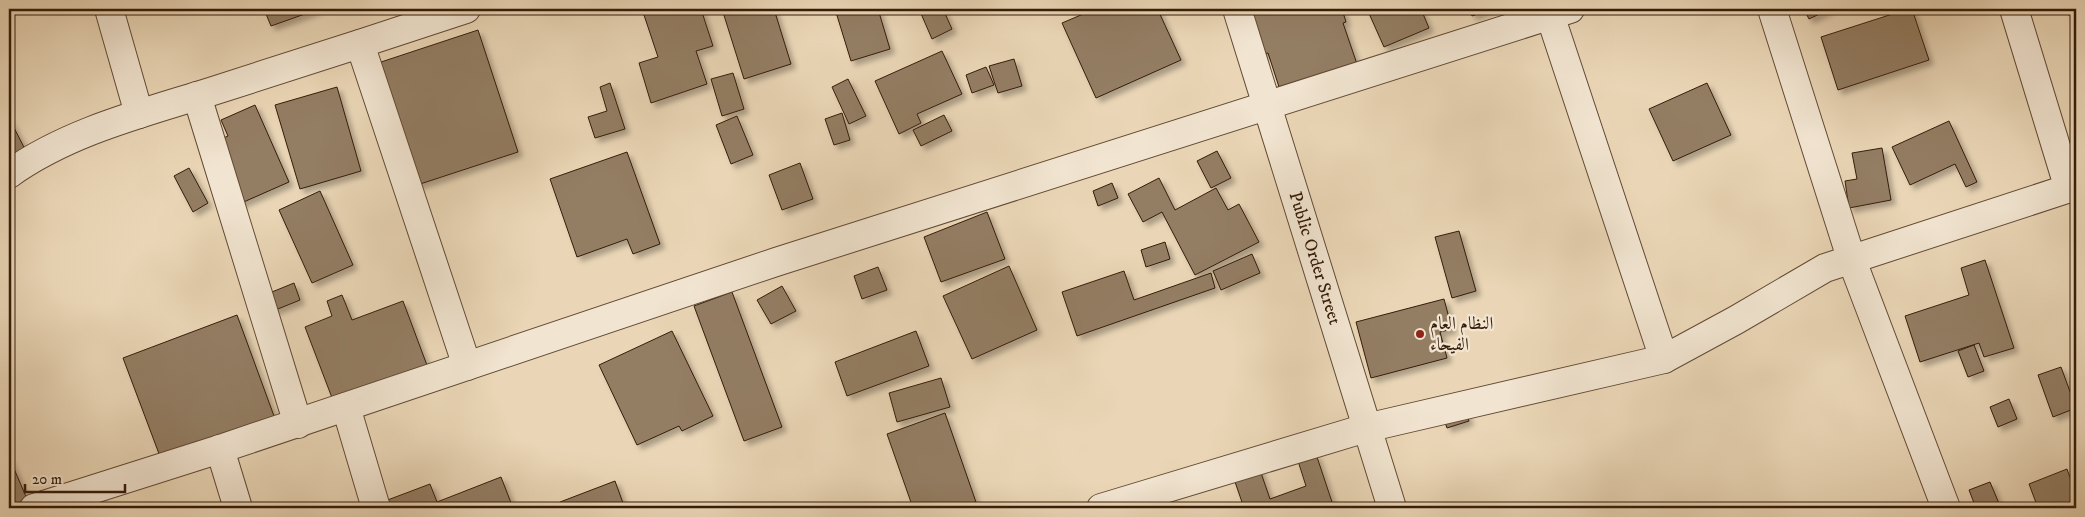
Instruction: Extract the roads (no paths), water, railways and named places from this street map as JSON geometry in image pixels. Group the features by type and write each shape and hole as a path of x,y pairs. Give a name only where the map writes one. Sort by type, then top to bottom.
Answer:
{"street":[{"path":"109,9 139,114"},
{"path":"9,174 56,146 139,114 466,9"},
{"name":"Public Order Street","path":"1236,9 1392,508"},
{"path":"1772,9 1852,258 1946,508"},
{"path":"1101,508 1366,428 1664,359 1825,268 2073,188 2014,9"},
{"path":"34,508 298,424 776,262 1560,12 1664,359"},
{"path":"360,44 467,366"},
{"path":"196,96 298,424"},
{"path":"346,407 376,508"},
{"path":"220,449 238,508"}],"place":[{"name":"النظام العام الفيحاء","path":"1420,334"}]}
